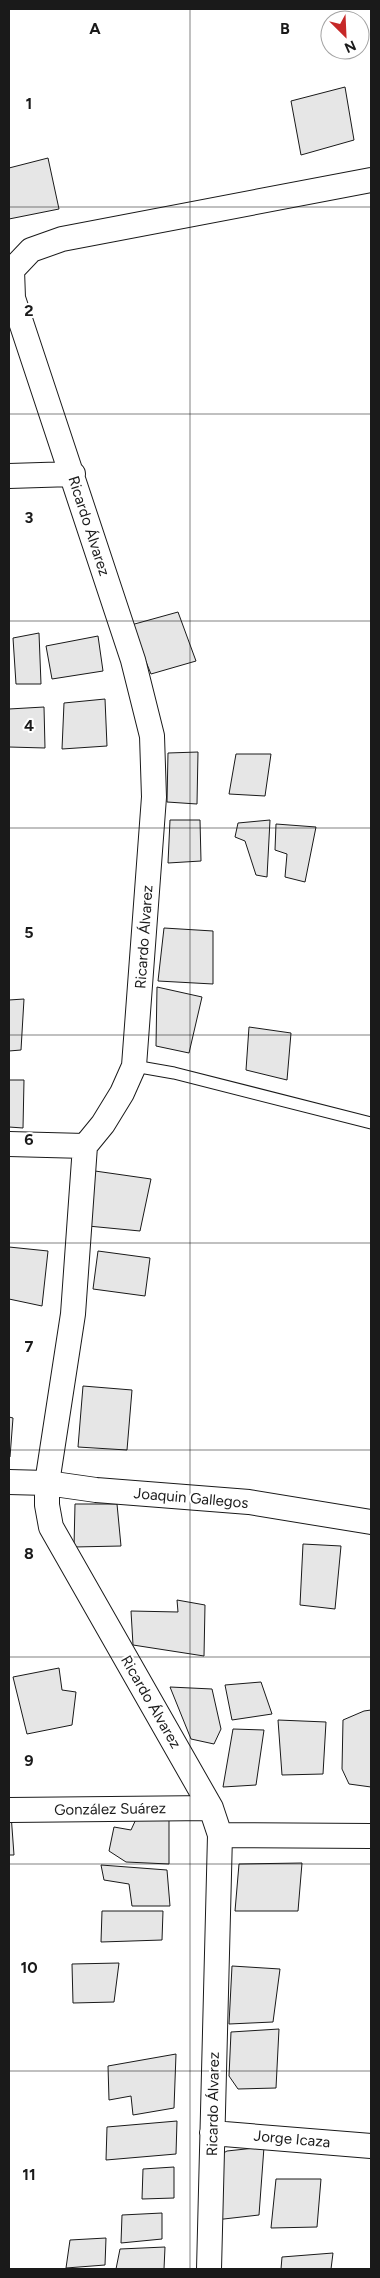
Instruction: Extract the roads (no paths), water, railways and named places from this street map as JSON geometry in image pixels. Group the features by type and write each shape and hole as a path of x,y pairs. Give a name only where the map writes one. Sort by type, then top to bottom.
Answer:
{"street":[{"name":"Ricardo Álvarez","path":"209,2269 220,1835 211,1808 51,1527 47,1505 48,1483 73,1314 85,1146 103,1124 122,1093 134,1066 154,797 152,736 133,660 73,474 13,298 12,270 31,250 62,240 371,180"},
{"path":"9,476 73,474"},
{"path":"9,1144 85,1146"},
{"name":"Joaquin Gallegos","path":"9,1482 48,1483 96,1490 249,1502 371,1522"},
{"name":"González Suárez","path":"9,1810 211,1808"},
{"path":"220,1835 371,1836"},
{"name":"Jorge Icaza","path":"212,2133 371,2146"}],"lane":[{"path":"134,1066 174,1073 371,1123"}]}
